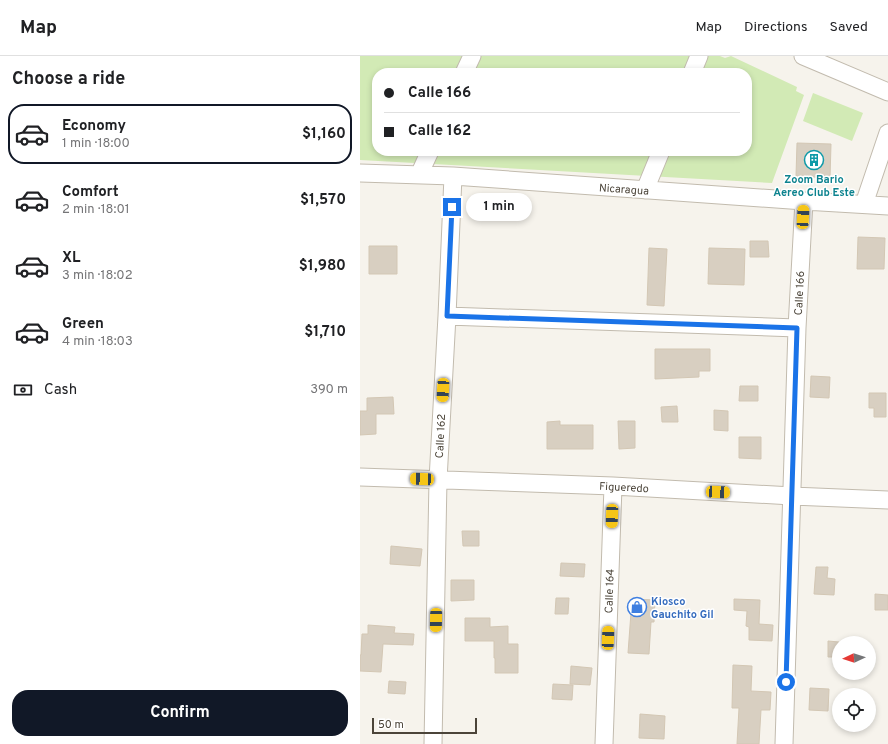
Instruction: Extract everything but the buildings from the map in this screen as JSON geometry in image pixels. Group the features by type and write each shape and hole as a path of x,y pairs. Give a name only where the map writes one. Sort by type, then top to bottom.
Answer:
{"street":[{"path":"466,68 472,56"},
{"path":"694,68 699,56"},
{"path":"804,56 888,92"},
{"path":"864,204 888,133"},
{"path":"419,175 428,156"},
{"path":"645,190 659,156"},
{"name":"Nicaragua","path":"360,173 453,176 888,206"},
{"name":"Calle 162","path":"434,744 438,480 453,176"},
{"name":"Calle 166","path":"784,744 797,328 804,201"},
{"path":"447,316 797,328"},
{"name":"Figueredo","path":"360,477 613,486 888,500"},
{"name":"Calle 164","path":"604,744 613,486"}],"green space":[{"path":"360,56 720,56 725,58 731,56 797,87 796,91 804,95 772,183 360,160"},
{"path":"813,93 863,113 852,141 803,121"}],"place":[{"name":"Zoom Bario Aereo Club Este","path":"814,160"},
{"name":"Kiosco Gauchito Gil","path":"637,607"}],"route":[{"path":"452,207 447,316 797,328 786,682"}]}
